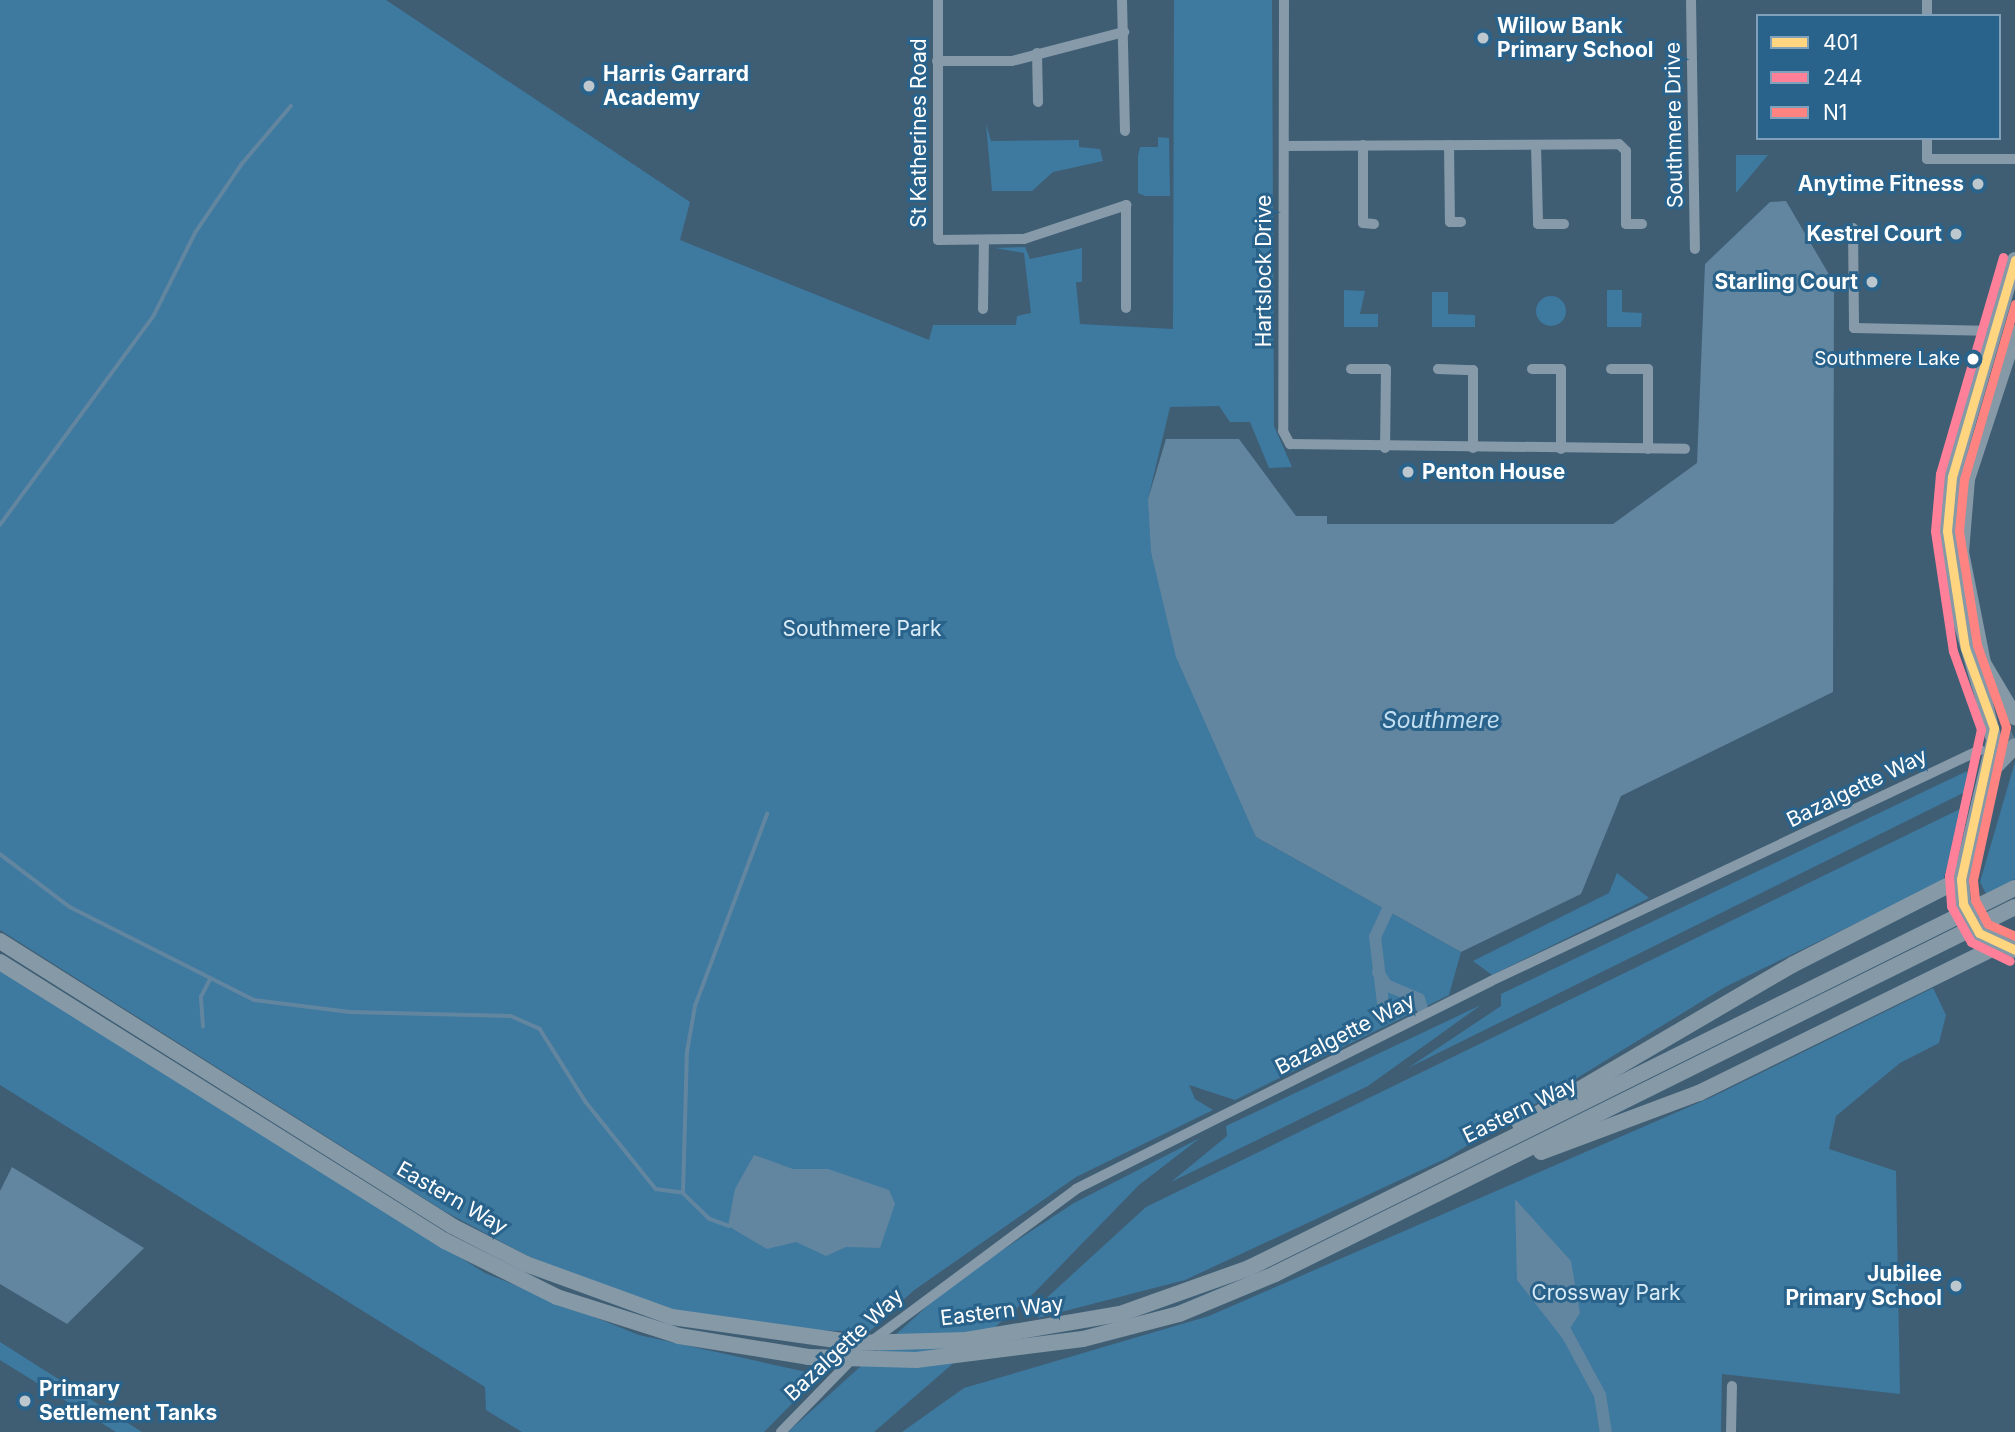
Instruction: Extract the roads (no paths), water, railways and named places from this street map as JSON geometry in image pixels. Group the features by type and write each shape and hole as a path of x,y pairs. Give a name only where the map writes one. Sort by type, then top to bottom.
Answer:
{"main road":[{"path":"2015,260 1952,477 1947,531 1965,648 1994,728 1988,774 1961,879 1969,921 1998,946 2015,950"},
{"path":"2015,334 2009,361 1995,386 1966,479 1961,552 1983,663 2015,717"},
{"path":"1988,774 2015,746"},
{"path":"1464,1162 1657,1040 1791,965 1961,879"},
{"name":"Eastern Way","path":"0,941 452,1226 526,1264 672,1317 857,1343 966,1340 1120,1314 1249,1268 2015,888"},
{"name":"Eastern Way","path":"0,962 445,1241 557,1297 679,1336 808,1357 916,1360 1083,1339 1227,1296 1473,1177 2015,907"},
{"path":"1473,1177 1699,1093 1998,946"}],"street":[{"name":"St Katherines Road","path":"937,0 939,240 1024,239 1126,205 1126,308"},
{"path":"1122,0 1125,131"},
{"name":"Hartslock Drive","path":"1284,0 1283,431 1290,444 1304,447 1685,449"},
{"name":"Southmere Drive","path":"1691,0 1695,249"},
{"path":"937,61 1012,61 1124,32"},
{"path":"1037,53 1038,102"},
{"path":"1927,140 1927,159 2015,159"},
{"path":"1283,146 1619,144 1626,151 1626,224 1642,224"},
{"path":"1363,145 1363,223 1374,224"},
{"path":"1449,145 1450,222 1461,222"},
{"path":"1536,145 1538,224 1564,224"},
{"path":"1853,228 1854,328 1995,331"},
{"path":"984,240 984,309"},
{"path":"1351,369 1385,369 1385,448"},
{"path":"1438,369 1474,370 1473,448"},
{"path":"1532,369 1561,369 1561,449"},
{"path":"1611,369 1648,369 1648,449"},
{"name":"Bazalgette Way","path":"781,1432 897,1317 1076,1189 1491,981 1980,750"},
{"path":"1731,1432 1732,1386"}],"water":[{"name":"Southmere","path":"1786,201 1834,283 1833,692 1621,796 1581,894 1461,952 1256,837 1176,657 1151,552 1148,499 1166,439 1239,439 1296,516 1327,516 1327,524 1613,524 1697,463 1705,264 1770,202"},
{"path":"754,1155 793,1169 828,1169 889,1190 895,1204 880,1248 846,1247 826,1256 796,1242 767,1249 728,1226 735,1189"},
{"path":"12,1167 144,1248 67,1324 0,1284 0,1191"},
{"path":"1515,1199 1571,1261 1580,1313 1563,1339 1517,1280"}],"waterway":[{"path":"0,525 153,317 195,233 241,165 291,106"},
{"path":"683,1193 687,1052 695,1006 767,814"},
{"path":"0,854 70,907 254,1000 349,1012 511,1016 540,1029 586,1102 656,1189 683,1193 710,1219 729,1226"},
{"path":"1384,1011 1375,937 1388,909"},
{"path":"1378,972 1386,985 1419,999 1422,1008"},
{"path":"203,1027 201,997 210,979"},
{"path":"1560,1321 1600,1395 1606,1432"}],"tunnel":[{"path":"1990,745 2015,734"}],"place":[{"name":"Willow Bank Primary School","path":"1483,38"},
{"name":"Harris Garrard Academy","path":"589,86"},
{"name":"Anytime Fitness","path":"1978,184"},
{"name":"Kestrel Court","path":"1956,234"},
{"name":"Starling Court","path":"1872,282"},
{"name":"Southmere Lake","path":"1973,359"},
{"name":"Penton House","path":"1408,472"},
{"name":"Jubilee Primary School","path":"1956,1286"},
{"name":"Primary Settlement Tanks","path":"25,1401"}],"park label":[{"name":"Southmere Park","path":"862,629"},
{"name":"Crossway Park","path":"1606,1293"}]}
